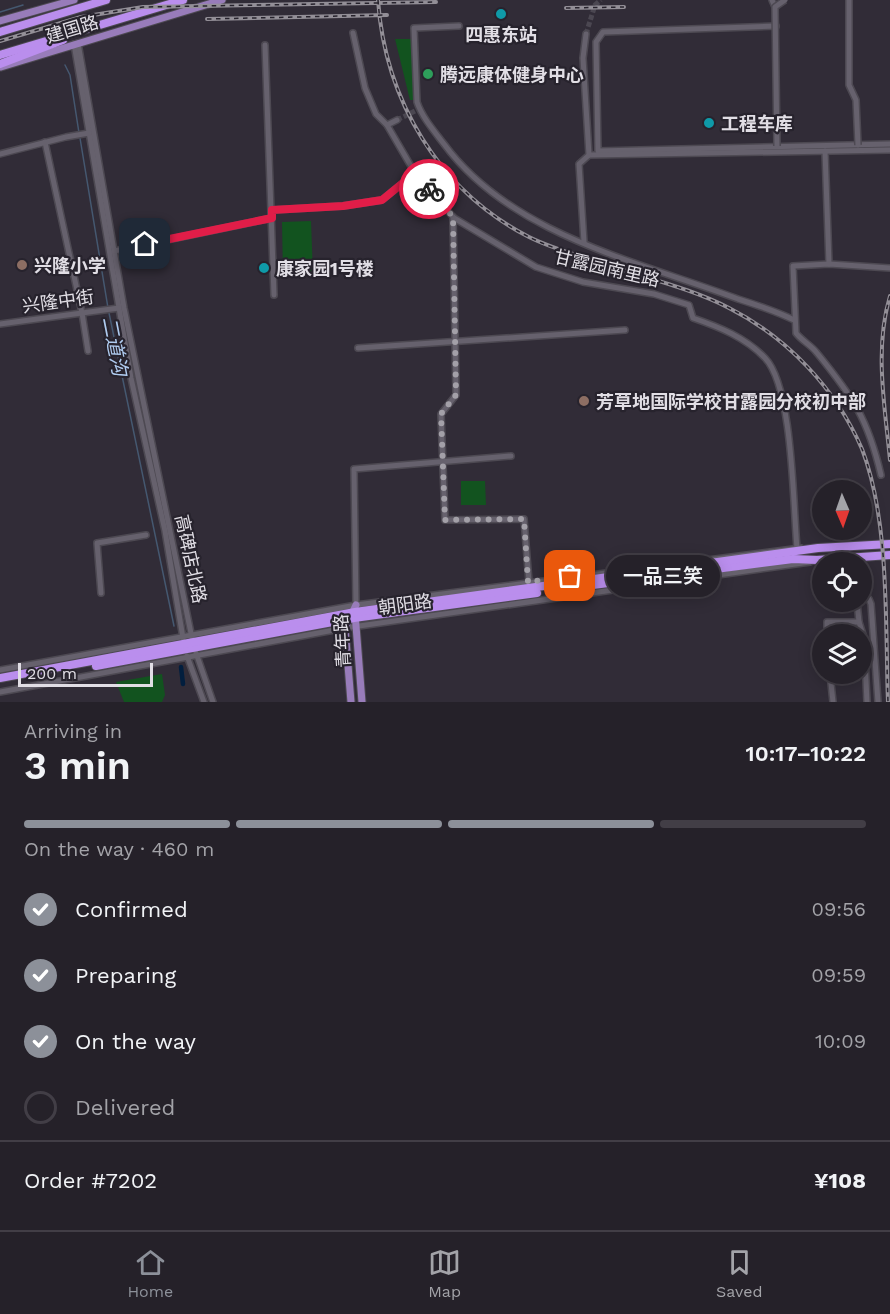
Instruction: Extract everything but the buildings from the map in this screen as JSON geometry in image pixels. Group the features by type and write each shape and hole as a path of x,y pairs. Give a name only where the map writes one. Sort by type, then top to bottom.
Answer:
{"highway":[{"path":"0,31 106,0"},
{"path":"0,55 183,0"},
{"path":"0,66 92,27"},
{"name":"朝阳路","path":"730,565 818,548 890,544"},
{"name":"朝阳路","path":"872,557 890,555"},
{"name":"朝阳路","path":"0,683 353,616 730,565 793,559 812,560"},
{"name":"朝阳路","path":"0,678 185,647"}],"main road":[{"name":"建国路","path":"0,21 74,0"},
{"name":"建国路","path":"0,66 222,0"},
{"name":"青年路","path":"351,702 345,628 353,616"},
{"name":"青年路","path":"353,616 362,702"}],"street":[{"path":"772,0 775,7 776,26 777,146"},
{"path":"775,7 785,0"},
{"path":"849,0 849,85 856,100 858,145"},
{"path":"459,26 414,28 417,110 476,181 516,212 555,232 794,320"},
{"path":"776,26 603,32 596,42 598,151 890,144"},
{"name":"甘露园南里路","path":"353,33 365,88 376,114 387,125 415,173 453,217 536,267 583,282 654,294 689,305 693,318 742,339 766,359 776,375 783,403 797,548"},
{"path":"586,34 583,57 589,155"},
{"path":"76,44 86,134 118,308 136,401 159,490"},
{"path":"76,44 159,490"},
{"path":"265,45 274,294"},
{"path":"387,125 397,120"},
{"path":"0,154 72,135 86,134"},
{"path":"45,142 88,351"},
{"path":"584,242 579,164 589,155 890,150"},
{"path":"825,151 829,264"},
{"path":"272,210 343,206 382,200 415,173"},
{"path":"453,217 457,341 456,395 441,414 445,520 524,519 528,582"},
{"path":"114,251 272,218"},
{"path":"880,475 870,432 844,385 813,348 796,333 793,266 829,264 890,268"},
{"name":"兴隆中街","path":"0,324 118,308"},
{"path":"358,348 625,330"},
{"path":"353,616 354,469 511,456"},
{"name":"高碑店北路","path":"159,490 194,645 213,702"},
{"name":"高碑店北路","path":"159,490 185,647 204,702"},
{"path":"101,593 97,543 146,535"},
{"name":"朝阳路","path":"0,692 194,645 528,582 730,565 797,548 818,548"},
{"path":"858,612 864,638 867,702"},
{"path":"872,612 878,702"},
{"path":"827,624 827,622 859,622"},
{"name":"朝阳路","path":"194,645 345,628"},
{"name":"朝阳路","path":"0,670 185,647"},
{"path":"831,684 833,702"}],"green space":[{"path":"395,39 411,39 415,100 410,100"},
{"path":"311,221 313,274 283,274 282,222"},
{"path":"461,481 485,481 486,505 461,505"},
{"path":"162,674 165,695 162,702 124,702 116,682"}],"waterway":[{"name":"二道沟","path":"0,12 23,5"},
{"name":"二道沟","path":"65,65 70,75 79,133"},
{"name":"二道沟","path":"80,138 108,308"},
{"name":"二道沟","path":"109,313 174,626"},
{"name":"二道沟","path":"181,667 183,684"}],"tunnel":[{"path":"586,34 595,5 601,0"},
{"path":"397,120 415,111"}],"railway":[{"path":"378,0 383,37 392,73 405,107 422,139 468,195 497,218 539,242 700,295 751,320 771,334 808,367 839,406 862,449 877,508 882,541 886,607 888,702"},
{"path":"0,41 81,17 143,7 436,2"},
{"path":"566,8 624,7"},
{"path":"207,19 387,15"},
{"path":"890,296 885,316 882,357 890,460"}],"way so far":[{"path":"429,189 453,217 457,341 456,395 441,414 445,520 524,519 528,582 570,576"}],"place":[{"name":"四惠东站","path":"501,14"},
{"name":"腾远康体健身中心","path":"428,74"},
{"name":"工程车库","path":"709,123"},
{"name":"兴隆小学","path":"22,265"},
{"name":"康家园1号楼","path":"264,268"},
{"name":"芳草地国际学校甘露园分校初中部","path":"584,401"},
{"name":"一品三笑","path":"570,576"}],"route":[{"path":"145,244 272,218 272,210 343,206 382,200 415,173 429,189"}]}
